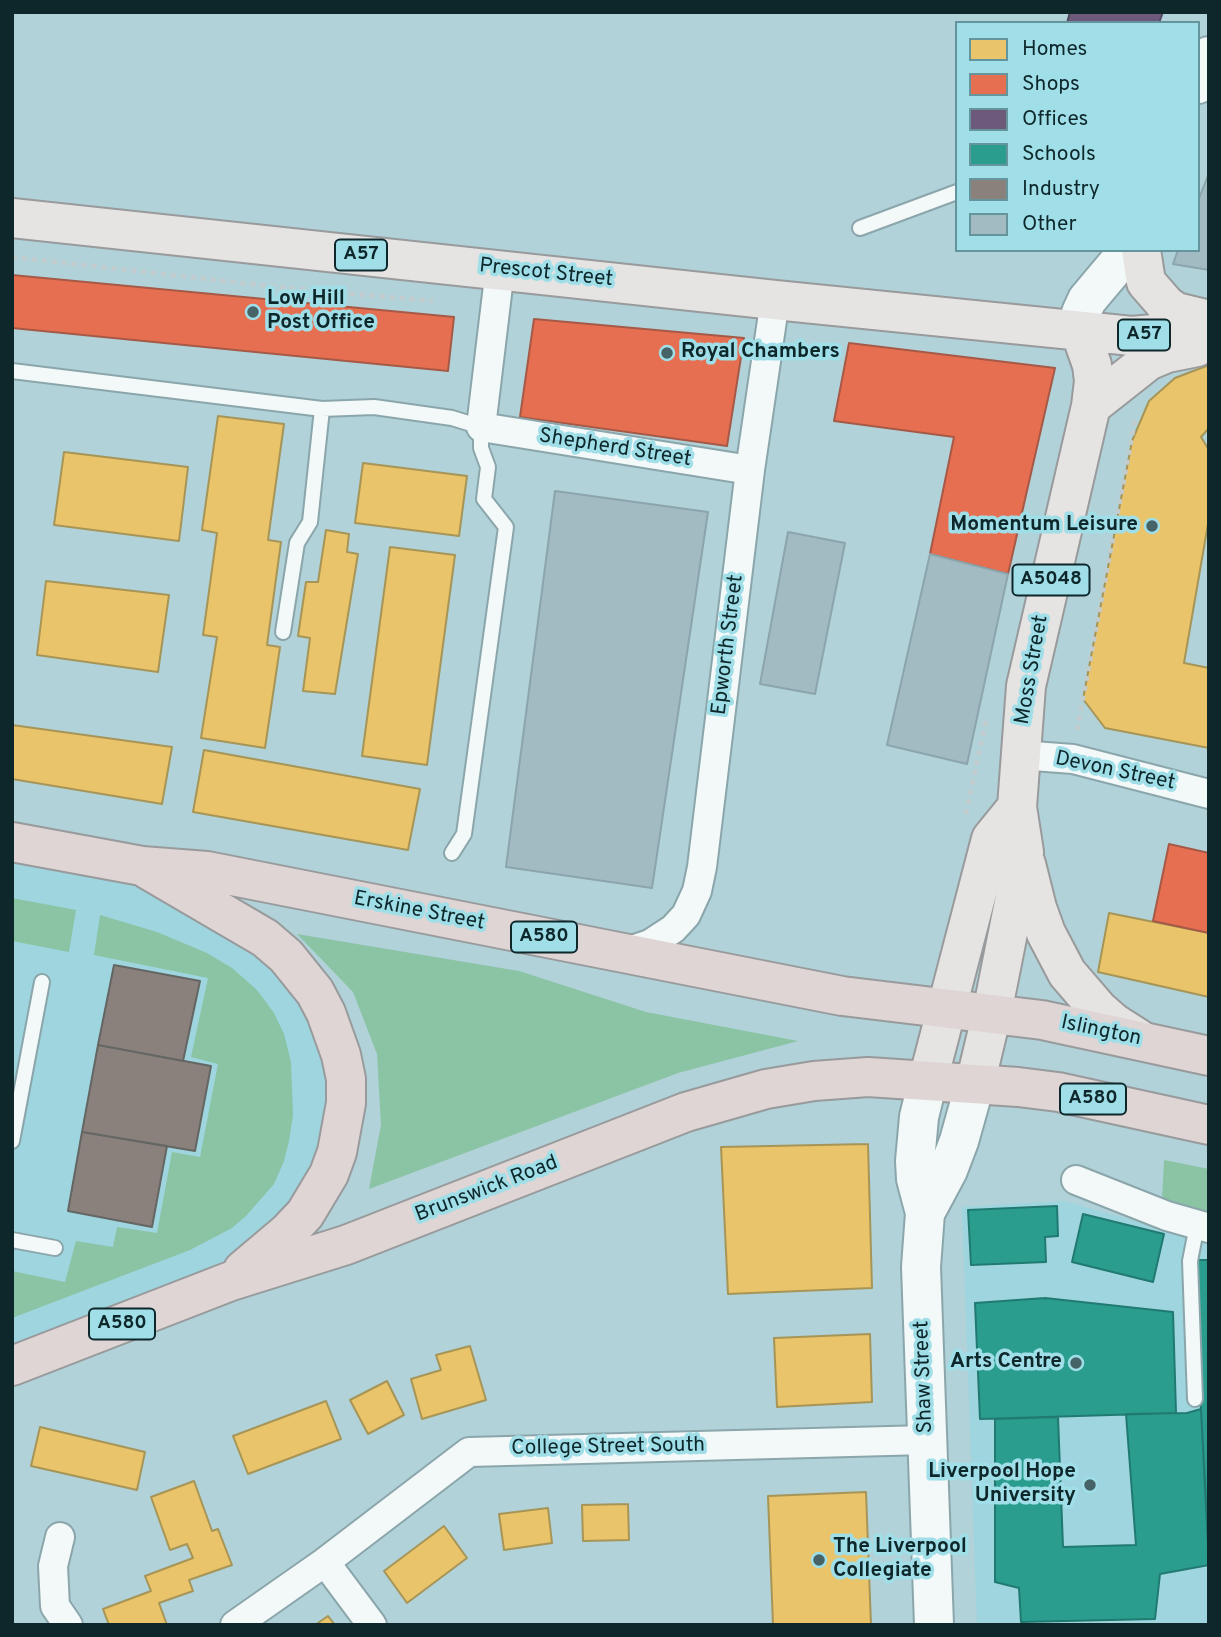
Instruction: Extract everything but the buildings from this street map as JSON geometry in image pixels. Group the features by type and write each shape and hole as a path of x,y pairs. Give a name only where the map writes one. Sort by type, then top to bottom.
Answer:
{"highway":[{"name":"Erskine Street","path":"12,842 142,866 207,871 842,996 992,1013"},
{"name":"A580","path":"142,866 265,938 286,956 315,992 330,1022 341,1055 346,1103 337,1152 329,1174 318,1195 288,1232 232,1281"},
{"name":"Islington","path":"992,1013 1042,1020 1209,1055"},
{"name":"Brunswick Road","path":"12,1366 232,1281 346,1245 639,1130 732,1098 791,1084 868,1077 975,1084"},
{"name":"A580","path":"975,1084 1058,1093 1209,1125"}],"main road":[{"name":"Prescot Street","path":"12,218 1080,331"},
{"path":"1141,252 1146,282 1166,305 1176,312 1209,320"},
{"name":"A57","path":"1080,331 1132,336 1209,329"},
{"name":"Moss Street","path":"975,1084 1024,852 1017,807 1026,686 1091,406 1094,381 1092,365 1080,331"},
{"path":"1091,406 1148,361 1209,342"},
{"path":"928,1080 991,839 1017,807"},
{"path":"1024,852 1037,908 1055,953 1098,1009 1139,1040"}],"street":[{"path":"1200,79 1209,56"},
{"path":"1080,331 1081,313 1087,300 1127,252"},
{"path":"481,427 500,269"},
{"name":"Epworth Street","path":"623,953 650,944 673,929 685,915 696,891 703,853 750,470 775,300"},
{"name":"Shepherd Street","path":"481,427 750,470"},
{"name":"Devon Street","path":"1020,755 1073,759 1209,794"},
{"name":"Shaw Street","path":"928,1080 915,1145 916,1179 925,1213 921,1267 934,1625"},
{"name":"Shaw Street","path":"925,1213 960,1141 975,1084"},
{"path":"1076,1180 1167,1216 1203,1226"},
{"name":"College Street South","path":"235,1625 325,1562 469,1452 927,1440"},
{"path":"60,1537 53,1566 55,1606 68,1625"},
{"path":"325,1562 372,1625"}],"lane":[{"path":"860,228 955,193"},
{"path":"12,371 322,410 374,407 452,418 481,427 481,448 488,467 484,499 506,527 464,834 452,853"},
{"path":"283,632 297,543 310,522 322,410"},
{"path":"12,1141 42,982"},
{"path":"1195,1399 1189,1261 1203,1226"},
{"path":"12,1240 55,1248"}],"path":[{"path":"1077,732 1141,386 1136,369"}],"shaded area":[{"path":"12,842 142,866 265,938 346,1079 288,1232 12,1366"},
{"name":"Liverpool Hope University","path":"1064,1201 1209,1242 1209,1625 977,1625 962,1207"}],"green space":[{"path":"12,898 76,910 69,952 12,941"},
{"path":"100,915 157,932 207,953 232,968 257,990 274,1013 284,1034 291,1062 293,1115 289,1141 274,1184 232,1228 190,1250 12,1318 12,1271 65,1282 76,1241 113,1247 117,1227 157,1233 172,1152 200,1157 218,1064 191,1057 208,978 94,955"},
{"path":"297,934 519,971 646,1012 798,1041 678,1073 369,1189 381,1125 377,1054 353,992"},
{"path":"1164,1160 1209,1169 1209,1216 1162,1201"}],"place":[{"name":"Low Hill Post Office","path":"253,312"},
{"name":"Royal Chambers","path":"667,353"},
{"name":"Momentum Leisure","path":"1152,526"},
{"name":"Arts Centre","path":"1076,1363"},
{"name":"Liverpool Hope University","path":"1090,1485"},
{"name":"The Liverpool Collegiate","path":"819,1560"}]}
